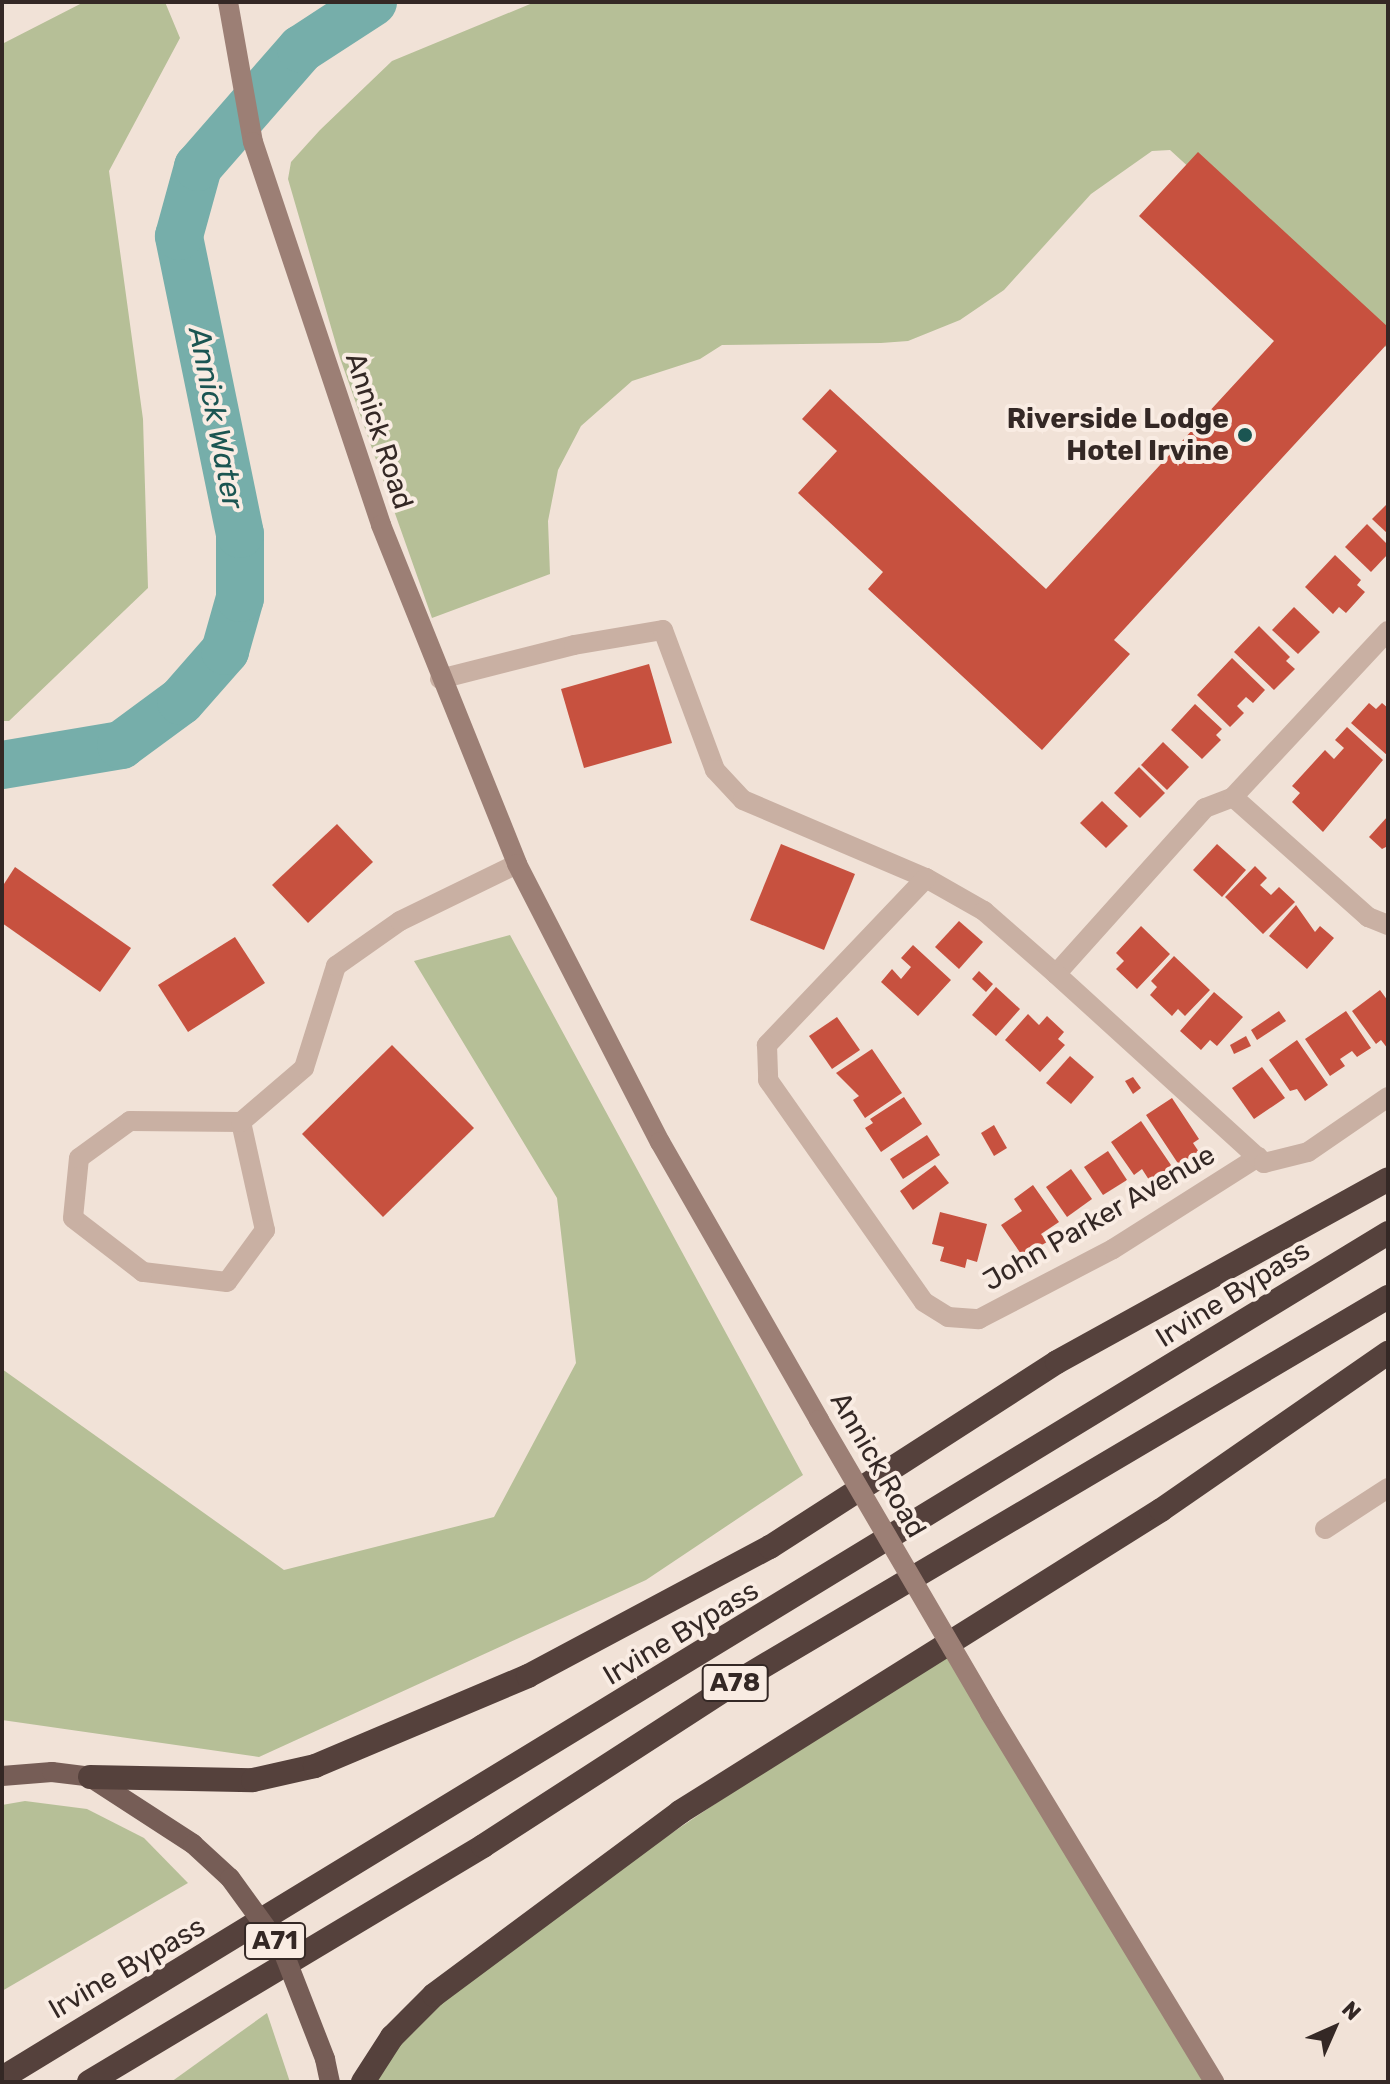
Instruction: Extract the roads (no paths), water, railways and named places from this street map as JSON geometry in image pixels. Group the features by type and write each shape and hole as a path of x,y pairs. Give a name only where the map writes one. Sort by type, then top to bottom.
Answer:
{"highway":[{"path":"90,1777 253,1780 315,1766 528,1676 770,1547 1057,1362 1388,1179"},
{"name":"Irvine Bypass","path":"2,2078 1388,1233"},
{"name":"A78","path":"89,2082 483,1846 740,1680 1388,1297"},
{"path":"363,2082 392,2037 434,1995 680,1812 1161,1510 1388,1353"}],"main road":[{"name":"Annick Road","path":"228,2 253,142 385,538 517,864 660,1142 819,1420 990,1713 1214,2082"},
{"path":"6,1773 90,1777"},
{"name":"A71","path":"90,1777 193,1844 230,1878 283,1951 325,2059 330,2082"}],"street":[{"path":"440,679 574,645 663,630 715,770 743,800 926,878 984,911 1258,1157"},
{"path":"1056,974 1205,808 1233,797 1388,631"},
{"path":"1233,797 1368,917 1388,925"},
{"path":"241,1122 265,1230 227,1282 143,1272 73,1218 79,1158 130,1121 241,1122 304,1068 336,966 400,921 517,864"},
{"name":"John Parker Avenue","path":"926,878 767,1045 768,1080 924,1302 948,1317 979,1319 1113,1249 1258,1157 1264,1163 1308,1152 1388,1097"},
{"path":"1325,1529 1387,1492"}],"waterway":[{"name":"Annick Water","path":"2,765 121,745 181,701 225,651 240,598 240,534 179,236 198,167 301,49 373,2"}],"place":[{"name":"Riverside Lodge Hotel Irvine","path":"1245,435"}]}
